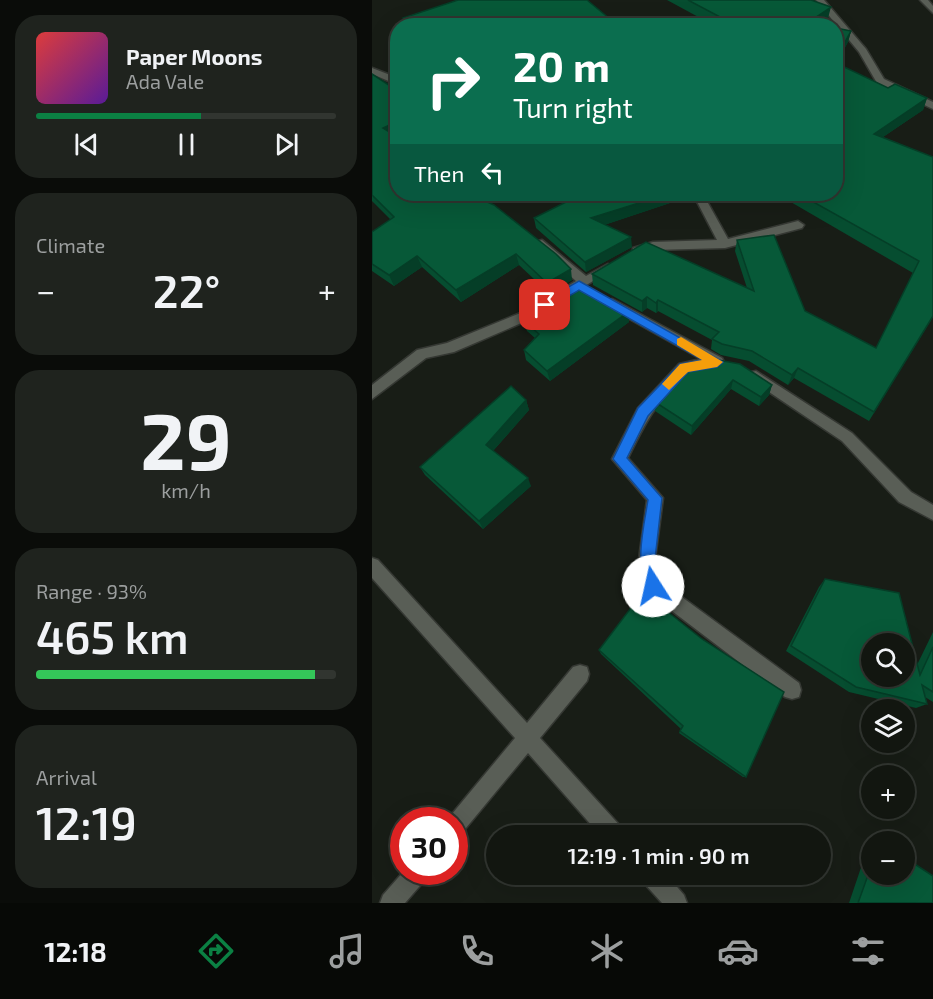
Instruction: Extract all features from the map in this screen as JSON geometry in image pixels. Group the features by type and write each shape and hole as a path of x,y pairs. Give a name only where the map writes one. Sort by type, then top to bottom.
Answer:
{"street":[{"path":"820,0 835,18"},
{"path":"924,0 933,11"},
{"path":"843,27 863,51 880,81 933,106"},
{"path":"372,71 390,79"},
{"path":"702,201 725,244"},
{"path":"372,393 422,354 449,348 588,289 643,247 725,244 798,225"},
{"path":"530,234 564,261 588,289 717,362 738,366 847,437 905,497 933,513"},
{"path":"717,362 684,368 643,412 620,459 655,498 647,559 653,586 792,690"},
{"path":"372,566 606,825"},
{"path":"468,810 580,674"},
{"path":"391,903 406,885"},
{"path":"660,885 676,903"}],"building":[{"path":"458,0 587,0 609,18 403,18"},
{"path":"688,0 811,0 831,7 815,18 722,18"},
{"path":"843,29 851,31 843,45"},
{"path":"843,66 888,88 895,84 927,98 874,134 933,157 933,316 874,412 798,368 792,375 752,351 722,344 712,339 719,332 658,300 656,303 647,297 642,301 592,274 646,242 754,291 737,240 774,235 805,311 876,348 919,261 812,201 843,201"},
{"path":"372,74 390,86 390,125 383,128 390,132 390,201 485,201 494,205 556,254 571,269 547,283 516,254 456,290 417,256 389,275 372,264 372,232 394,217 372,195"},
{"path":"568,201 646,201 591,218 631,237 585,262 534,218"},
{"path":"578,283 628,312 547,371 524,350 539,334 524,321"},
{"path":"718,360 740,364 772,385 761,397 733,380 692,426 655,402 690,365"},
{"path":"511,386 526,400 486,445 528,478 479,521 420,467"},
{"path":"825,579 899,593 909,633 861,633 861,687 915,687 915,655 920,675 933,647 933,692 922,685 927,704 915,701 915,699 856,687 791,646"},
{"path":"643,592 702,639 784,692 746,777 680,731 683,726 599,650"},
{"path":"915,864 933,876 933,903 858,903 864,885 915,885"}],"slow traffic":[{"path":"669,384 684,368 717,362 681,342"}],"route":[{"path":"545,305 579,285 717,362 684,368 643,412 620,459 655,498 647,559 653,586"}]}
